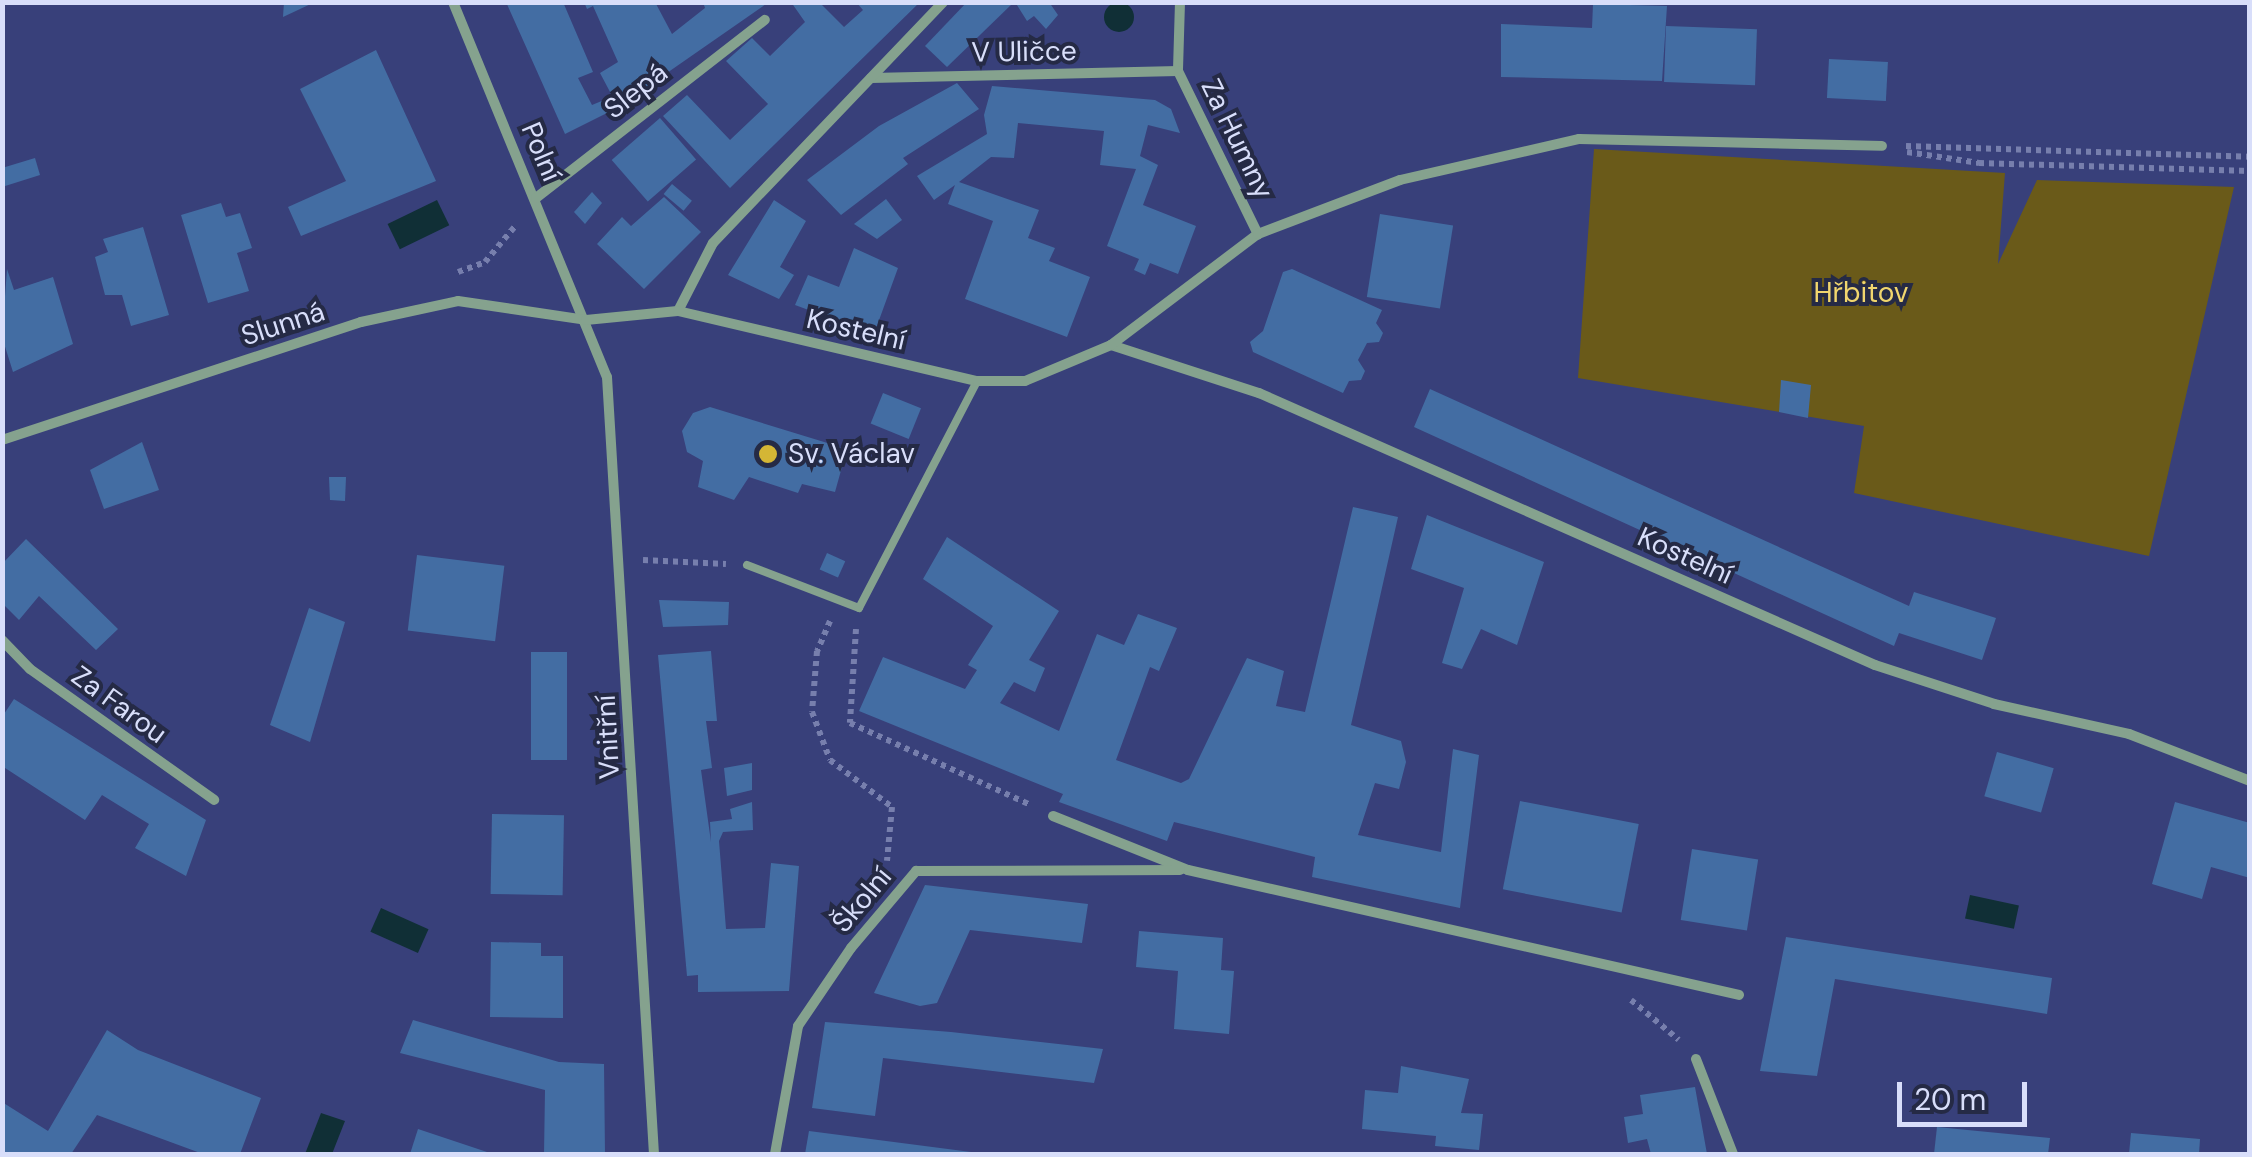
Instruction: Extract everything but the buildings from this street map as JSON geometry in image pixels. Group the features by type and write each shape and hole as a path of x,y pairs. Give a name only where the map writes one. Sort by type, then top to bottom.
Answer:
{"street":[{"name":"Polní","path":"453,2 586,320"},
{"path":"678,311 713,243 943,2"},
{"name":"Za Humny","path":"1180,2 1178,71 1258,234"},
{"name":"Slepá","path":"536,198 765,20"},
{"name":"V Uličce","path":"871,78 1178,71"},
{"name":"Kostelní","path":"586,320 678,311 977,381 1025,381 1111,345 1258,234 1400,180 1579,139 1882,146"},
{"name":"Slunná","path":"2,440 361,322 458,301 586,320"},
{"name":"Vnitřní","path":"586,320 607,377 654,1154"},
{"name":"Kostelní","path":"1111,345 1259,392 1875,664 1994,704 2129,734 2250,780"},
{"name":"Za Farou","path":"2,640 30,670 214,800"},
{"name":"Školní","path":"1053,816 1188,870 1739,996"},
{"name":"Školní","path":"775,1154 798,1026 916,871 1188,870"},
{"path":"1696,1059 1733,1154"}],"lane":[{"path":"747,566 859,608 977,381"}],"path":[{"path":"1882,146 2250,157"},
{"path":"1882,146 1978,163 2250,171"},
{"path":"441,276 485,262 514,229 514,218"},
{"path":"620,559 747,566"},
{"path":"839,601 817,651 812,712 830,760 892,808 886,870 892,900"},
{"path":"859,608 848,685 850,723 1053,816"}],"green space":[{"name":"Hřbitov","path":"1594,149 2005,173 1998,264 2037,180 2234,187 2149,556 1854,493 1864,426 1578,378"}],"shaded area":[{"path":"1119,2 1133,11 1134,17 1125,31 1119,32 1105,23 1104,17 1113,3"},
{"path":"437,200 449,225 400,249 388,224"},
{"path":"1970,895 2019,905 2014,929 1965,918"},
{"path":"381,908 429,929 418,953 370,932"},
{"path":"321,1113 345,1121 332,1154 305,1154"}],"place":[{"name":"Sv. Václav","path":"768,454"}]}
